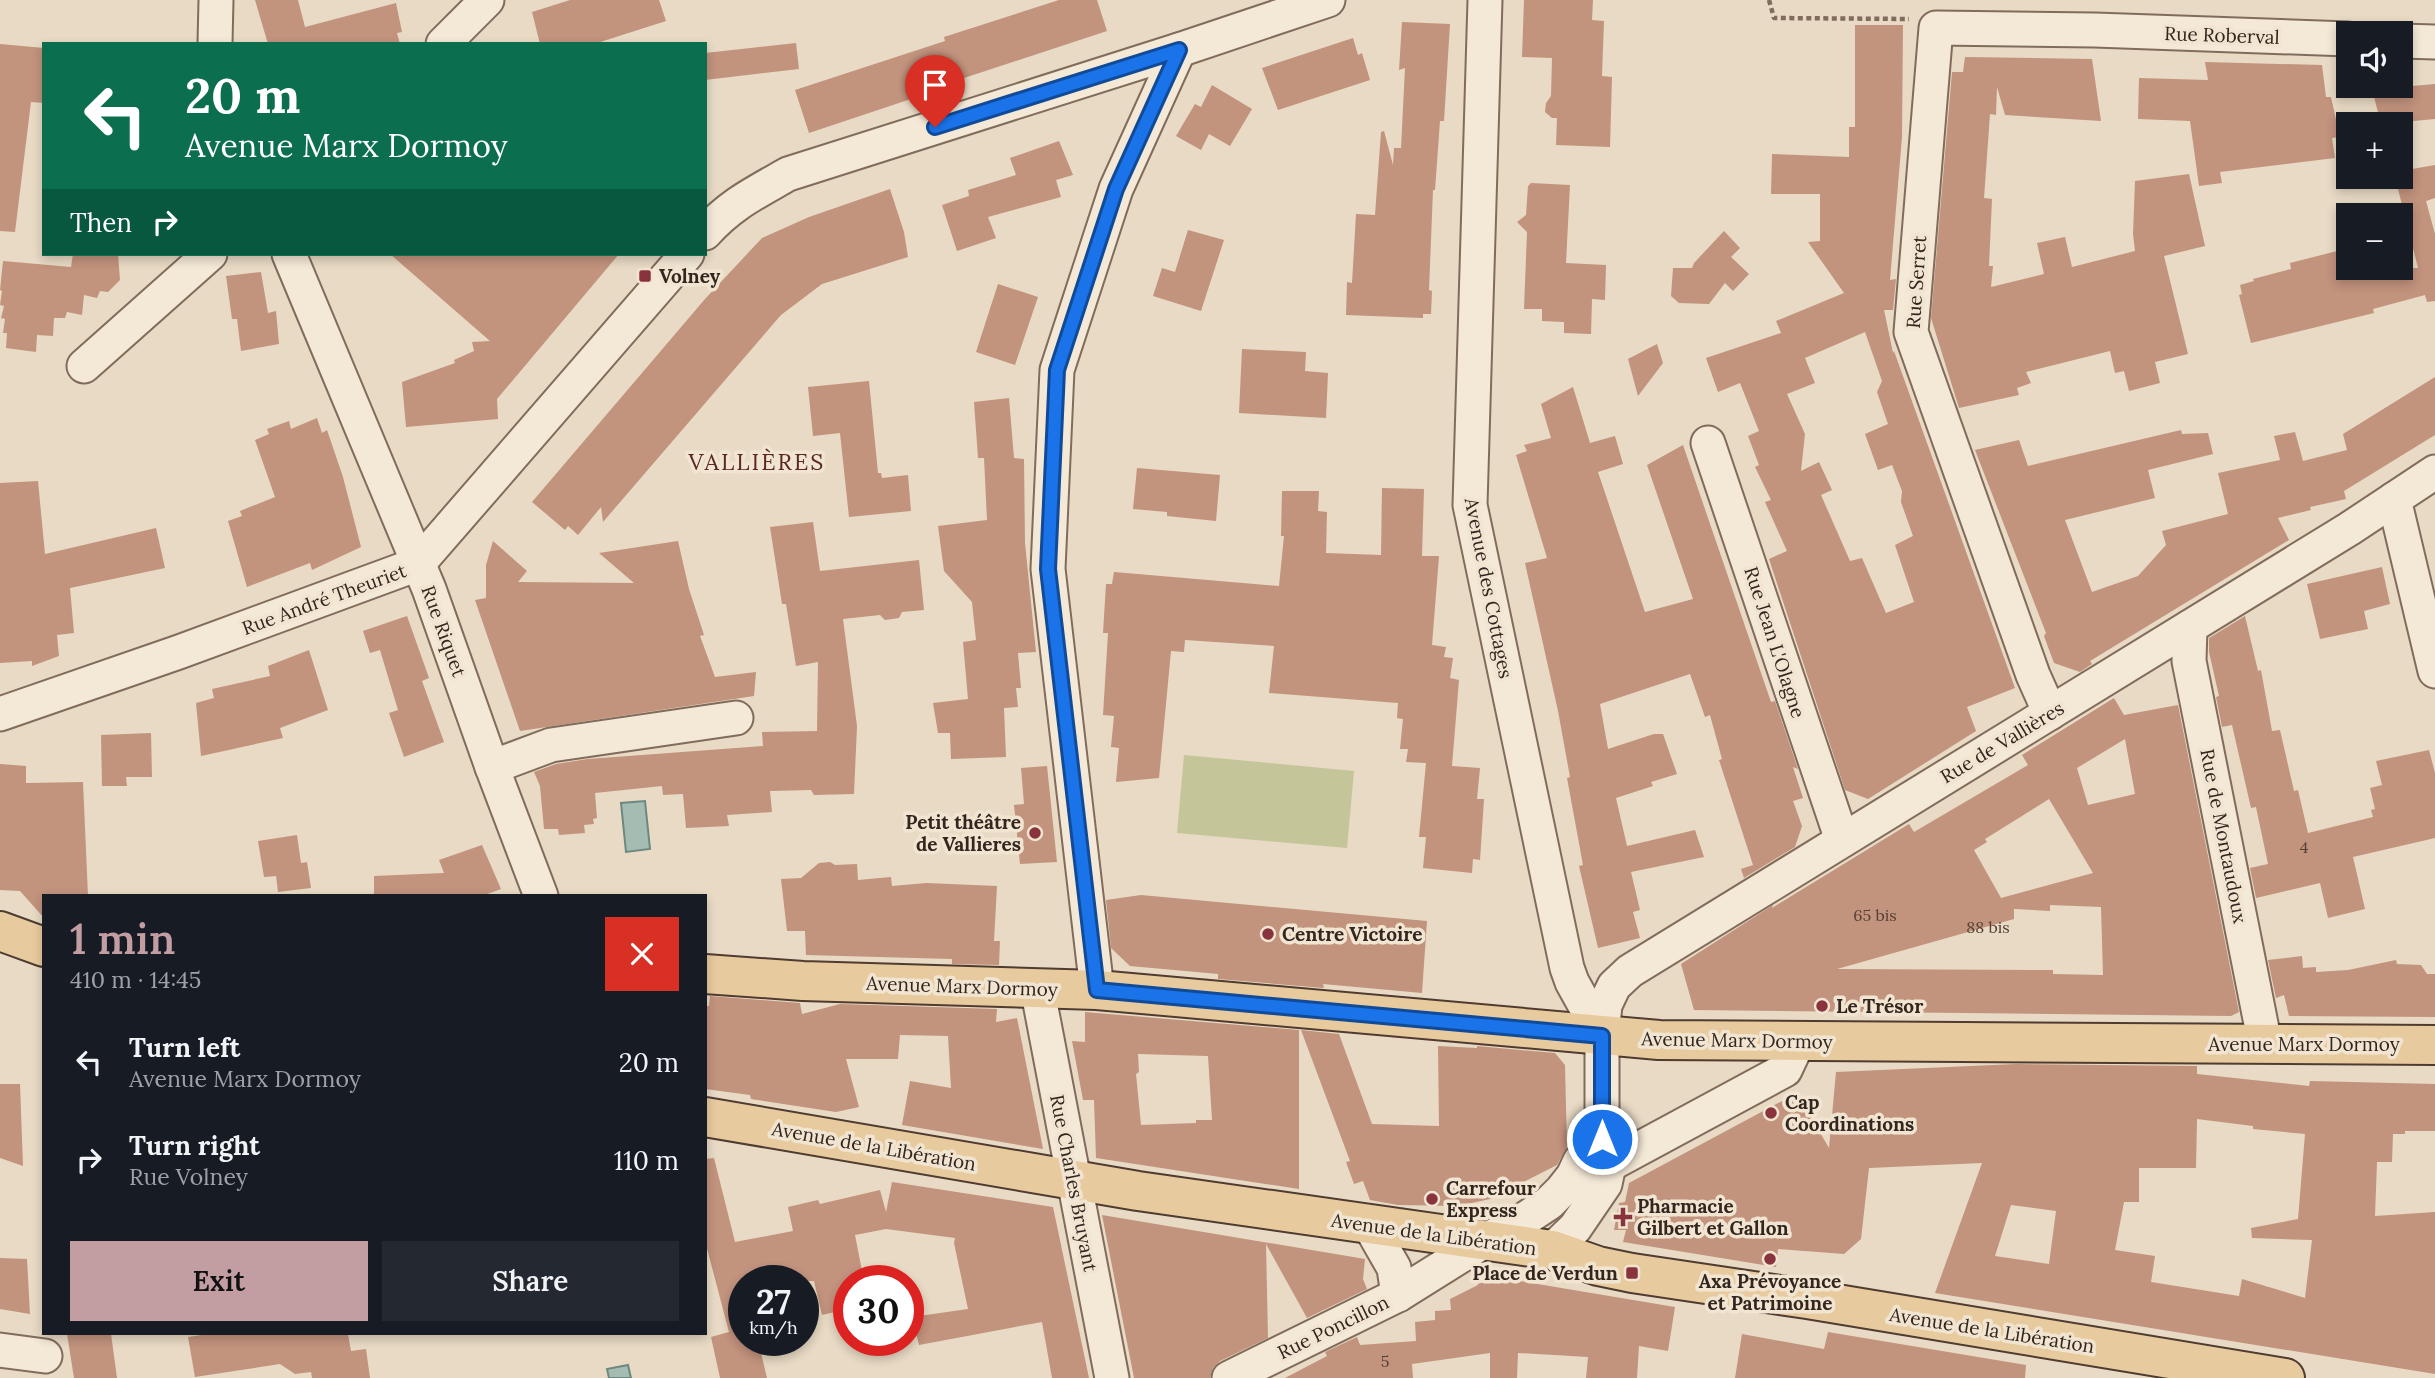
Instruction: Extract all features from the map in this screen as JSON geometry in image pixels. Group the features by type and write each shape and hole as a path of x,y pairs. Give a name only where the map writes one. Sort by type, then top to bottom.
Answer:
{"main road":[{"path":"0,931 42,946"},
{"name":"Avenue Marx Dormoy","path":"707,974 803,981 1097,990 1659,1040 2435,1045"},
{"name":"Avenue de la Libération","path":"707,1117 1073,1181 1370,1226 1552,1250 1598,1266 1632,1273 1807,1299 2285,1378"}],"street":[{"path":"215,42 216,0"},
{"path":"707,231 732,207 788,174 1328,0"},
{"name":"Avenue des Cottages","path":"1485,0 1470,505 1567,968 1602,1036"},
{"path":"445,42 479,2"},
{"name":"Rue Roberval","path":"1936,28 2095,30 2336,39"},
{"name":"Rue Serret","path":"1936,28 1911,332 2040,693 2050,713"},
{"path":"2413,41 2435,42"},
{"path":"1097,990 1048,569 1057,370 1116,189 1179,50"},
{"path":"84,366 208,256"},
{"name":"Rue Riquet","path":"290,256 429,589 540,894"},
{"name":"Rue André Theuriet","path":"0,714 179,652 418,564 685,256"},
{"name":"Rue Jean L'Olagne","path":"1708,443 1842,840"},
{"name":"Rue de Vallières","path":"1602,1036 1605,1005 1614,986 1630,971 2349,530 2435,472"},
{"path":"2394,499 2435,671"},
{"name":"Rue de Montaudoux","path":"2190,627 2189,662 2265,1044"},
{"path":"492,767 551,745 736,718"},
{"name":"Rue Charles Bruyant","path":"1037,987 1112,1378"},
{"path":"1552,1250 1575,1228 1605,1184 1602,1036"},
{"path":"1486,1240 1549,1203 1573,1176 1580,1161 1785,1070 1793,1053 1792,1041"},
{"name":"Rue Poncillon","path":"1370,1226 1394,1268 1398,1295"},
{"name":"Rue Poncillon","path":"1229,1378 1398,1295 1486,1240"},
{"path":"0,1350 45,1356"}],"path":[{"path":"1769,0 1774,18 1904,18 1936,28"}],"green space":[{"path":"1184,755 1354,771 1347,848 1177,833"}],"shaded area":[{"path":"645,801 650,849 626,852 621,803"},
{"path":"628,1365 631,1378 609,1378 607,1369"}],"building":[{"path":"255,0 298,0 305,27 396,3 402,32 397,33 399,42 267,42"},
{"path":"570,0 659,0 666,21 600,42 540,42 532,12"},
{"path":"1059,0 1097,0 1107,31 809,133 795,90"},
{"path":"1524,0 1593,0 1592,20 1604,21 1602,76 1612,77 1610,147 1556,145 1557,118 1552,118 1545,112 1546,103 1551,96 1552,58 1522,57"},
{"path":"1402,22 1450,24 1444,121 1440,121 1433,190 1429,290 1432,291 1431,314 1423,314 1423,318 1346,315 1347,282 1352,283 1356,214 1375,215 1381,132 1384,131 1393,165 1394,148 1401,148 1405,68 1399,70"},
{"path":"1855,25 1903,25 1902,137 1890,280 1896,279 1893,310 1884,310 1893,353 1894,351 2015,688 1967,707 1976,731 1868,799 1845,790 1769,559 1787,551 1765,502 1771,500 1755,467 1759,465 1748,436 1759,431 1740,383 1718,392 1706,358 1781,333 1776,321 1844,293 1808,242 1820,241 1820,194 1771,194 1772,154 1849,157 1849,127 1855,127","holes":["1865,332 1882,381 1877,392 1888,424 1865,434 1878,470 1892,465 1902,491 1901,502 1913,536 1895,545 1914,602 1886,613 1862,558 1850,561 1821,495 1832,490 1819,462 1801,471 1805,434 1787,394 1815,383 1805,358"]},
{"path":"1353,38 1358,55 1362,53 1370,80 1278,110 1262,68"},
{"path":"796,43 799,69 707,80 707,53"},
{"path":"0,44 42,48 42,103 31,102 15,232 0,231"},
{"path":"1965,57 2092,59 2101,121 2005,115 1997,87 1996,115 1990,114 1984,198 1992,199 1989,266 1993,266 1991,287 2044,274 2037,243 2065,237 2072,267 2135,251 2135,181 2189,174 2205,246 2164,256 2188,354 2155,362 2160,383 2129,391 2124,371 2115,373 2110,351 2026,372 2031,383 2017,388 2019,395 1959,408 1931,318 1952,72 1963,72"},
{"path":"2205,62 2322,65 2326,97 2331,97 2336,119 2336,138 2332,138 2335,158 2220,172 2222,183 2199,186 2190,121 2138,119 2139,78 2208,80"},
{"path":"2435,84 2435,119 2413,121 2413,112 2378,112 2374,98 2413,98 2413,86"},
{"path":"1212,85 1252,109 1230,146 1209,134 1201,150 1176,136 1195,104 1201,107"},
{"path":"1059,141 1073,175 1056,180 1061,197 988,217 996,238 957,251 942,205 969,196 968,190 1016,175 1010,158"},
{"path":"2435,165 2435,198 2426,201 2435,234 2435,301 2427,302 2425,295 2373,309 2374,313 2251,343 2239,295 2242,294 2240,285 2291,269 2290,263 2336,251 2336,280 2413,280 2413,268 2418,268 2413,248 2413,203 2402,203 2398,189 2413,189 2413,169"},
{"path":"1531,183 1570,185 1566,263 1606,265 1605,300 1592,299 1591,334 1564,333 1564,322 1542,321 1542,309 1524,309 1527,232 1517,222 1526,215 1528,186"},
{"path":"890,189 904,232 908,257 822,284 781,315 603,522 601,507 578,535 568,526 565,530 532,502 705,299 762,238 809,217"},
{"path":"1188,230 1224,240 1201,311 1153,296 1162,268 1175,272"},
{"path":"1724,231 1740,248 1731,257 1749,274 1733,291 1725,283 1709,304 1679,303 1671,296 1673,268 1692,268"},
{"path":"73,256 118,256 120,280 108,292 100,291 97,298 84,295 82,315 67,312 65,318 54,318 53,336 37,335 36,352 6,348 7,333 3,333 5,319 1,318 4,306 0,305 3,261 71,267"},
{"path":"392,256 617,256 497,399 498,419 406,427 402,382 455,363 454,360 474,351 472,342 490,341"},
{"path":"261,272 268,313 276,311 279,344 241,351 237,319 232,319 226,276"},
{"path":"998,284 1038,297 1015,365 976,352"},
{"path":"1657,344 1663,363 1638,396 1628,359"},
{"path":"1242,349 1306,352 1305,371 1328,373 1326,418 1239,413"},
{"path":"2435,377 2435,435 2344,491 2346,499 2278,518 2289,540 2090,661 2092,664 2080,672 2054,663 2044,636 2046,633 1975,450 2019,440 2028,466 2181,430 2182,434 2208,433 2213,454 2148,470 2155,498 2065,520 2092,592 2138,576 2166,545 2162,531 2228,514 2218,473 2280,460 2274,436 2295,432 2303,461 2347,450 2343,434"},
{"path":"869,381 878,473 881,473 882,478 908,475 911,511 849,517 840,433 813,436 808,387"},
{"path":"1573,387 1590,443 1615,436 1623,464 1598,472 1645,612 1693,599 1647,465 1683,445 1771,702 1775,701 1798,769 1793,767 1803,798 1793,801 1802,826 1795,847 1744,878 1741,869 1753,865 1719,760 1722,759 1710,715 1705,717 1690,674 1600,704 1608,749 1654,734 1663,734 1677,774 1651,782 1653,786 1616,798 1627,846 1695,830 1704,857 1631,872 1640,910 1633,912 1640,938 1598,948 1579,866 1583,865 1558,711 1525,563 1547,558 1516,455 1527,451 1524,445 1551,438 1541,404"},
{"path":"1009,398 1014,458 1024,459 1025,543 1036,652 1018,653 1021,688 1016,688 1018,707 1004,708 1006,757 951,759 950,733 938,733 933,703 968,699 963,642 976,640 972,602 944,571 938,526 987,520 984,458 978,458 974,402"},
{"path":"317,418 322,433 327,430 343,477 361,547 312,570 310,563 247,587 228,521 242,516 240,511 275,497 255,440 269,434 267,429 289,421 291,429"},
{"path":"1137,468 1220,475 1216,521 1133,509"},
{"path":"38,481 45,554 156,528 165,568 70,588 74,633 57,635 59,656 32,666 32,661 0,663 0,483"},
{"path":"1382,488 1424,489 1422,556 1439,556 1432,645 1446,647 1444,657 1453,658 1450,678 1459,680 1452,766 1480,768 1477,799 1484,799 1480,860 1473,859 1472,873 1423,868 1426,837 1419,837 1426,763 1406,762 1408,749 1400,749 1403,719 1397,718 1398,703 1269,693 1274,646 1185,640 1184,652 1171,651 1159,778 1116,782 1119,748 1111,747 1114,716 1103,715 1108,633 1103,633 1106,584 1112,584 1114,572 1279,586 1284,536 1281,536 1282,491 1319,491 1318,511 1327,512 1326,553 1381,555"},
{"path":"813,522 820,571 919,560 924,610 902,612 899,618 885,620 880,615 843,619 857,726 854,794 814,795 811,790 770,791 772,812 727,815 729,826 686,828 683,794 663,795 662,786 595,793 597,818 593,819 594,824 584,825 585,833 559,835 558,829 544,829 540,786 534,772 556,764 588,759 763,746 762,732 817,731 818,662 796,666 786,604 782,604 770,527"},
{"path":"493,541 527,571 518,582 634,583 599,553 678,541 689,589 704,635 700,636 715,677 756,672 754,696 520,731 475,600 486,598 486,565"},
{"path":"2382,567 2390,604 2364,611 2368,629 2320,639 2307,584"},
{"path":"407,616 429,678 422,681 444,742 404,757 389,713 398,710 380,650 370,653 363,631"},
{"path":"2245,616 2258,671 2261,670 2272,731 2280,730 2294,791 2298,790 2308,833 2373,817 2371,810 2375,809 2370,788 2382,785 2376,761 2429,750 2435,773 2435,838 2353,857 2365,909 2328,918 2320,883 2256,898 2250,868 2268,864 2256,807 2251,808 2232,725 2222,727 2216,697 2219,696 2209,652 2209,638"},
{"path":"309,650 328,710 280,728 283,738 201,756 196,703 214,698 212,689 270,676 268,666"},
{"path":"2114,698 2124,715 2178,705 2239,1012 2231,1016 1694,1010 1681,964 1773,905 1772,908 1909,824 1914,832 2028,765 2022,755","holes":["2125,739 2135,794 2088,805 2077,768","2049,799 2093,873 2001,898 1974,850 1987,842 1985,839","2050,905 2101,907 2103,975 2053,974 2053,970 1837,969 2014,919 2014,909 2050,911"]},
{"path":"151,733 152,777 126,777 127,786 102,786 101,735"},
{"path":"0,764 26,766 26,783 83,782 88,894 42,894 42,916 20,891 0,890"},
{"name":"Petit théâtre de Vallieres","path":"1047,766 1057,862 1020,864 1014,805 1024,804 1021,768"},
{"path":"297,835 301,863 307,862 311,888 278,892 276,876 264,877 258,841"},
{"path":"482,845 501,889 487,894 374,894 374,876 444,873 439,860"},
{"path":"830,862 835,865 857,864 858,880 891,877 892,886 926,883 997,886 994,941 1000,941 999,965 952,964 952,959 806,955 805,931 787,931 781,879 801,878 819,863"},
{"name":"Centre Victoire","path":"1141,895 1427,921 1422,993 1323,984 1324,988 1218,979 1218,974 1130,966 1111,948 1106,900"},
{"path":"2302,956 2303,968 2316,967 2316,972 2348,970 2396,960 2397,964 2421,965 2427,974 2435,974 2435,1017 2289,1016 2284,995 2276,998 2268,960"},
{"path":"710,996 800,1003 802,1014 840,1004 997,1009 996,1022 1017,1018 1043,1149 902,1125 910,1081 951,1088 948,1036 900,1035 898,1059 846,1059 859,1107 836,1112 707,1089"},
{"path":"1085,1012 1299,1030 1299,1189 1096,1158 1094,1100 1083,1100 1072,1041 1085,1042","holes":["1138,1054 1208,1056 1212,1120 1141,1125 1136,1074 1139,1072"]},
{"path":"1301,1030 1339,1034 1372,1124 1439,1126 1438,1046 1477,1046 1555,1053 1565,1065 1567,1147 1557,1165 1490,1199 1458,1206 1398,1205 1370,1200 1363,1181 1354,1184 1346,1162 1350,1161"},
{"path":"2016,1064 2197,1066 2197,1074 2309,1086 2310,1081 2435,1084 2435,1131 2405,1131 2405,1134 2393,1134 2392,1162 2377,1162 2375,1216 2435,1212 2435,1374 1935,1293 1982,1163 1869,1168 1861,1239 1844,1254 1778,1249 1776,1267 1623,1242 1626,1230 1614,1230 1619,1203 1625,1202 1629,1183 1797,1093 1829,1148 1836,1072","holes":["2197,1119 2253,1126 2253,1129 2305,1134 2298,1219 2251,1228 2252,1238 2312,1240 2305,1298 2242,1279 2239,1296 2151,1282 2155,1256 2115,1250 2124,1202 2139,1202 2139,1168 2196,1168","2011,1205 2056,1211 2049,1264 1995,1256"]},
{"path":"0,1084 20,1084 23,1166 0,1158"},
{"path":"714,1158 735,1242 793,1231 788,1207 818,1200 820,1204 880,1190 886,1212 892,1182 1053,1207 1089,1378 1052,1378 1042,1322 924,1344 924,1315 968,1309 955,1238 886,1229 855,1235 861,1265 833,1265 833,1313 822,1315 819,1302 819,1265 728,1265 728,1328 707,1249 707,1159"},
{"path":"1102,1215 1365,1259 1363,1279 1367,1289 1307,1318 1266,1244 1268,1338 1220,1361 1213,1368 1210,1378 1134,1378"},
{"path":"0,1258 27,1259 30,1314 0,1309"},
{"path":"1478,1274 1675,1307 1668,1351 1639,1346 1637,1378 1586,1378 1588,1357 1518,1353 1517,1378 1490,1378 1490,1353 1412,1364 1413,1378 1285,1378 1327,1356 1325,1352 1357,1337 1360,1345 1416,1341 1415,1322 1435,1320 1435,1311 1451,1310 1450,1299 1478,1285"},
{"path":"728,1332 728,1356 762,1356 767,1378 720,1378 711,1337"},
{"path":"1828,1332 2026,1365 2025,1378 1735,1378 1742,1334 1824,1349"},
{"path":"67,1335 111,1335 117,1378 74,1378"},
{"path":"348,1335 351,1351 366,1349 370,1378 312,1378 311,1372 295,1374 280,1364 195,1377 188,1337"}],"place":[{"name":"Volney","path":"645,276"},
{"name":"Petit théâtre de Vallieres","path":"1035,833"},
{"name":"Centre Victoire","path":"1268,934"},
{"name":"Le Trésor","path":"1822,1006"},
{"name":"Cap Coordinations","path":"1771,1113"},
{"name":"Carrefour Express","path":"1432,1199"},
{"name":"Pharmacie Gilbert et Gallon","path":"1623,1217"},
{"name":"Axa Prévoyance et Patrimoine","path":"1770,1259"},
{"name":"Place de Verdun","path":"1632,1273"}],"district":[{"name":"VALLIÈRES","path":"757,461"}],"route":[{"path":"935,127 1179,50 1116,189 1057,370 1048,569 1097,990 1602,1036 1602,1139"}]}
